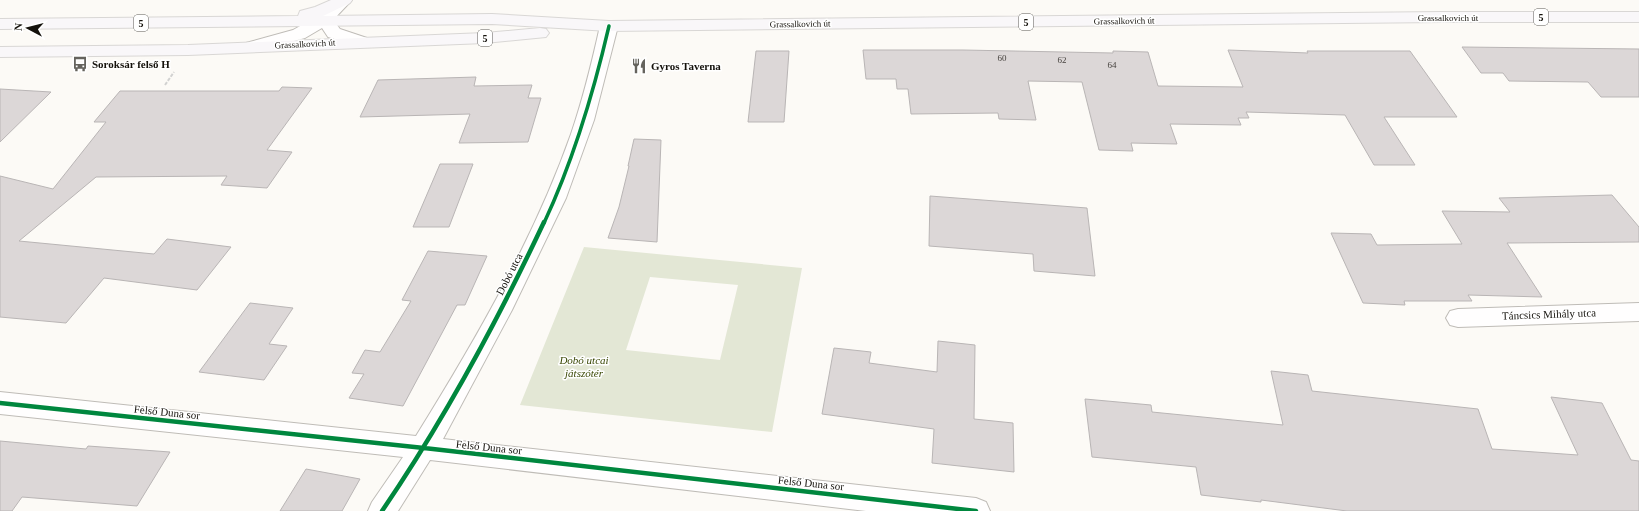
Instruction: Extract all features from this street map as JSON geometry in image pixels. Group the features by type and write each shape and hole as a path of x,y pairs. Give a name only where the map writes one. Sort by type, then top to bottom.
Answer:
{"main road":[{"path":"281,21 321,11 344,0 348,10 356,16 379,20"},
{"name":"Grassalkovich út","path":"0,24 492,19 609,26 1442,17 1639,17"},
{"name":"Grassalkovich út","path":"0,52 160,51 485,38 609,26"}],"street":[{"path":"252,47 299,34 324,20 344,0"},
{"path":"324,20 334,33 361,42"},
{"name":"Dobó utca","path":"382,511 424,448 468,372 523,267 556,196 575,150 588,109 609,26"},
{"name":"Táncsics Mihály utca","path":"1458,318 1639,312"},
{"name":"Felső Duna sor","path":"0,403 424,448 976,511"}],"green space":[{"name":"Dobó utcai játszótér","path":"584,247 802,268 772,432 520,405","holes":["650,277 738,285 720,360 626,350"]}],"building":[{"path":"1462,47 1639,49 1639,97 1601,97 1588,82 1509,81 1503,73 1481,73"},
{"path":"863,50 1113,53 1113,51 1148,52 1158,86 1243,87 1228,50 1308,53 1307,51 1410,51 1457,117 1384,117 1415,165 1374,165 1345,115 1246,112 1249,118 1238,118 1241,125 1170,124 1177,144 1131,143 1133,151 1099,150 1082,82 1028,81 1036,120 999,119 998,113 911,114 908,89 897,89 896,79 866,79"},
{"path":"756,51 789,51 784,122 748,122"},
{"path":"476,77 474,86 532,85 528,98 541,98 528,142 459,143 470,114 360,117 378,80"},
{"path":"282,87 312,88 267,150 292,152 267,188 221,185 227,176 96,177 19,241 154,254 167,239 231,247 197,290 104,278 66,323 0,317 0,176 53,189 106,122 94,122 120,91 279,91"},
{"path":"0,89 51,92 0,142"},
{"path":"634,139 661,140 657,242 608,238 619,207"},
{"path":"440,164 473,164 449,227 413,227"},
{"path":"1612,195 1639,227 1639,242 1507,243 1542,297 1468,295 1472,301 1404,301 1405,305 1363,303 1331,233 1371,234 1377,245 1462,244 1442,211 1510,212 1499,198"},
{"path":"930,196 1087,208 1095,276 1034,271 1033,254 929,246"},
{"path":"428,251 487,256 465,305 457,305 403,406 349,398 364,374 352,373 365,350 380,352 411,301 402,300"},
{"path":"250,303 293,308 269,344 287,346 264,380 199,372"},
{"path":"938,341 975,345 974,419 1013,423 1014,472 932,463 934,429 822,414 834,348 871,352 869,363 937,372"},
{"path":"1271,371 1308,375 1312,391 1478,409 1492,449 1578,455 1551,397 1602,403 1631,460 1639,461 1639,511 1347,511 1261,500 1261,502 1201,495 1196,467 1092,457 1085,399 1151,405 1152,412 1283,425"},
{"path":"0,441 86,449 88,446 170,452 137,506 22,497 12,511 0,511"},
{"path":"306,469 360,479 342,511 280,511"}],"cycle path":[{"path":"382,511 425,445 464,378 512,288 545,220 580,136 594,89 609,26"},
{"path":"0,403 424,448 976,511"}],"place":[{"name":"Soroksár felső H","path":"80,64"},
{"name":"Gyros Taverna","path":"639,66"}]}
